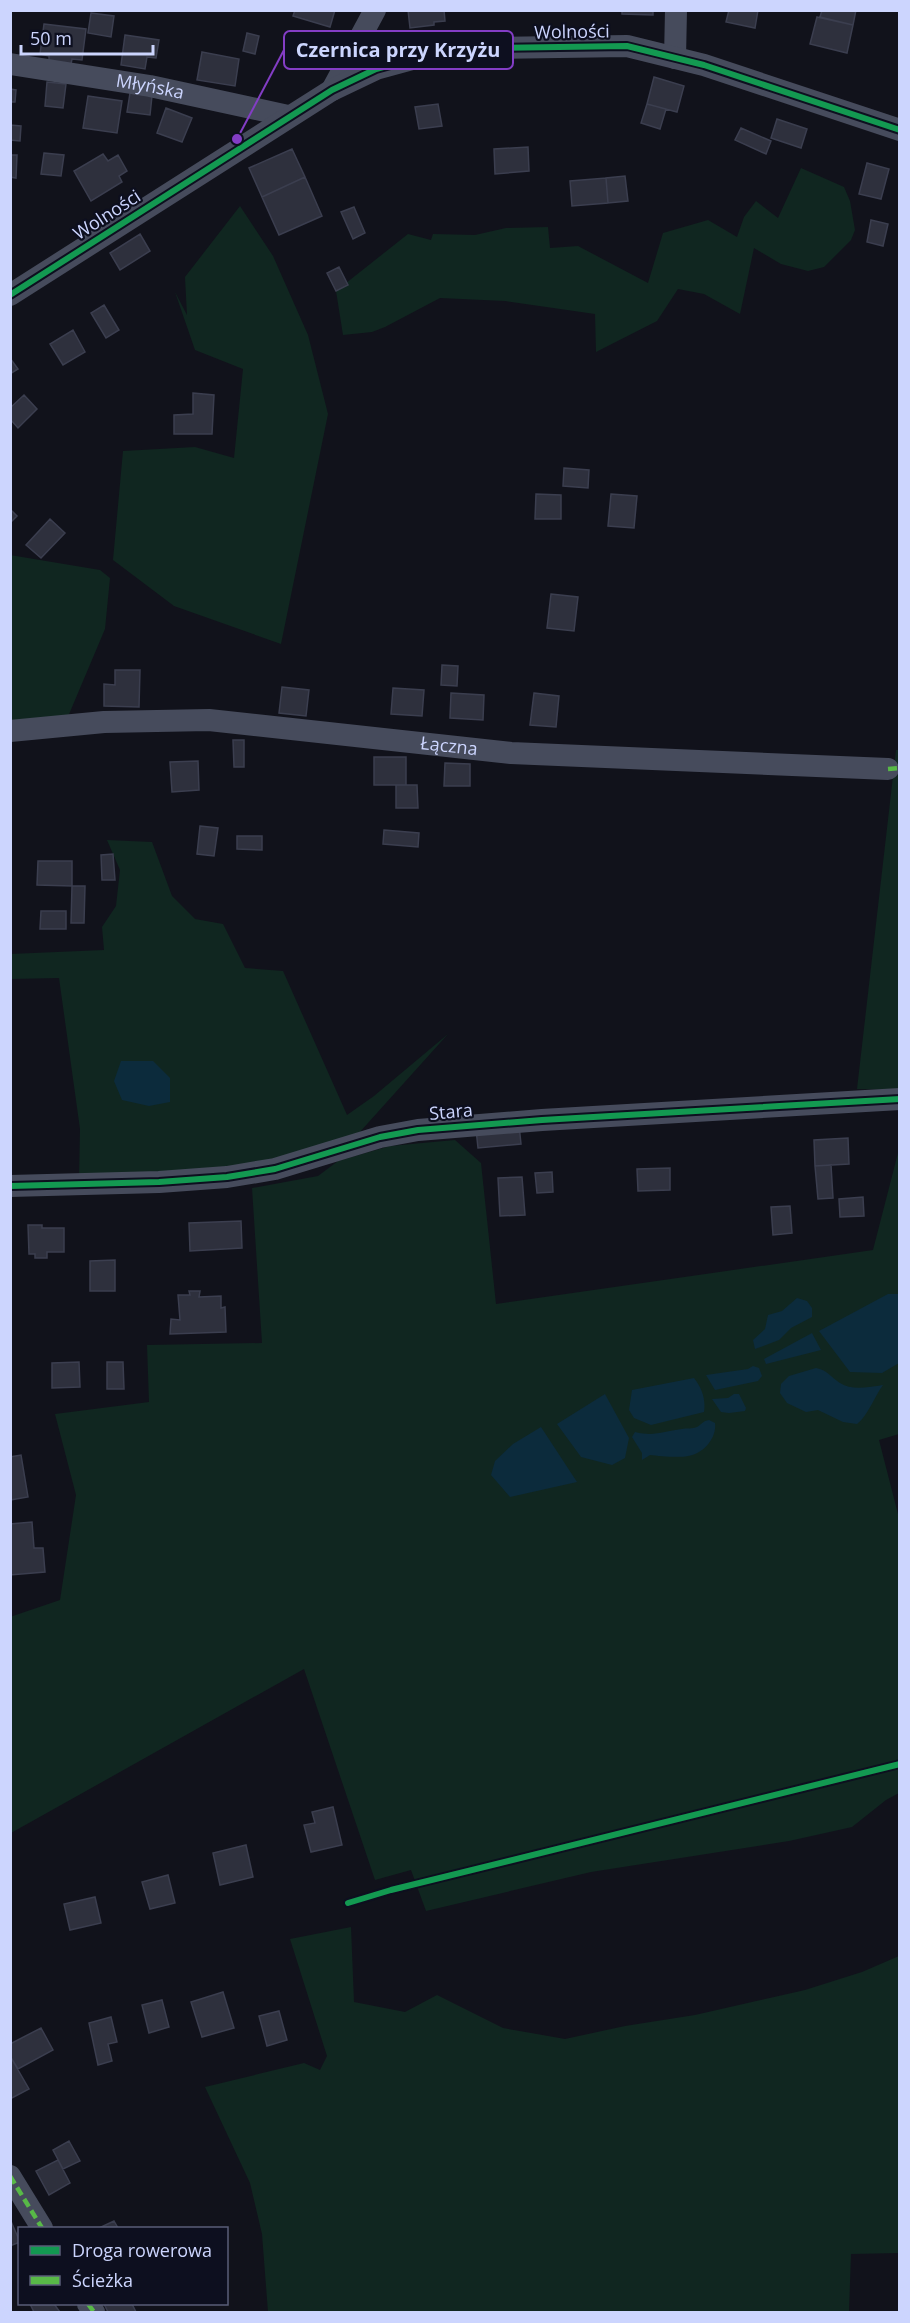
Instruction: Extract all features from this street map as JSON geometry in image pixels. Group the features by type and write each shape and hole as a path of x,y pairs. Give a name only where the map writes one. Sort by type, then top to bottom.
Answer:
{"street":[{"path":"332,90 375,10"},
{"path":"675,58 676,10"},
{"name":"Wolności","path":"10,295 332,90 376,69 441,53 492,48 627,46 704,65 900,130"},
{"name":"Młyńska","path":"10,64 150,86 288,116"},
{"name":"Łączna","path":"10,731 104,722 209,720 511,753 888,769"},
{"name":"Stara","path":"10,1186 227,1178 274,1169 354,1144 418,1130 542,1119 900,1100"},
{"path":"10,2176 41,2227"}],"green space":[{"path":"801,168 844,187 850,201 855,230 851,240 824,267 808,271 781,264 754,248 740,314 704,294 678,289 657,321 596,352 595,314 505,301 440,298 372,332 343,335 336,291 408,234 431,240 433,234 475,235 506,228 548,227 550,248 578,246 648,283 663,233 708,220 737,237 744,217 756,201 778,218"},
{"path":"240,206 273,256 308,335 328,414 281,644 174,606 113,560 123,451 195,447 234,458 243,369 195,350 175,292 187,315 185,277"},
{"path":"10,555 100,570 110,578 105,629 67,719 11,723"},
{"path":"896,750 899,750 899,1090 857,1089"},
{"path":"107,840 152,842 172,896 195,919 223,924 245,968 283,971 347,1115 374,1096 448,1034 359,1133 276,1162 79,1180 80,1129 59,978 11,979 10,954 104,950 102,927 116,906 120,870"},
{"path":"455,1140 481,1163 496,1304 873,1250 899,1149 899,1434 879,1440 899,1518 899,1793 886,1800 852,1827 789,1841 591,1872 426,1911 411,1870 375,1880 304,1669 11,1833 10,1617 60,1600 76,1495 55,1414 149,1402 147,1345 262,1343 252,1188 318,1176 338,1161 390,1146"},
{"path":"351,1927 354,2002 405,2012 437,1995 503,2028 565,2039 625,2026 695,2015 805,1990 862,1972 899,1956 899,2253 851,2254 849,2312 268,2312 262,2234 250,2183 205,2087 304,2063 320,2070 327,2056 290,1939"}],"water":[{"path":"121,1061 153,1061 170,1078 170,1102 149,1106 122,1100 114,1081"},
{"path":"888,1294 899,1294 899,1363 882,1373 850,1372 819,1331"},
{"path":"797,1298 807,1301 812,1308 812,1317 791,1328 779,1340 755,1349 753,1340 765,1329 768,1315 782,1311"},
{"path":"812,1333 821,1350 766,1364 764,1359"},
{"path":"753,1366 759,1368 762,1376 758,1381 715,1390 706,1375 748,1369"},
{"path":"816,1368 850,1387 883,1385 861,1421 857,1424 843,1422 818,1410 806,1412 787,1403 780,1393 781,1384 789,1376"},
{"path":"694,1378 703,1394 704,1412 651,1425 634,1418 629,1410 632,1390"},
{"path":"605,1394 629,1438 625,1458 612,1465 581,1457 557,1424"},
{"path":"739,1394 746,1408 745,1411 721,1412 712,1399 728,1398"},
{"path":"709,1420 715,1423 714,1434 704,1449 694,1455 674,1457 650,1455 642,1460 642,1453 632,1437 635,1432 654,1434 695,1428"},
{"path":"541,1427 577,1482 510,1497 491,1475 495,1461 513,1444"}],"building":[{"path":"295,10 335,10 330,27 293,16"},
{"path":"408,10 444,10 445,21 410,28"},
{"path":"622,10 653,10 653,15 622,14"},
{"path":"729,10 758,10 755,28 726,22"},
{"path":"822,10 856,10 853,25 820,17"},
{"path":"91,13 114,16 111,37 88,33"},
{"path":"817,17 853,25 847,53 810,44"},
{"path":"44,24 86,29 82,60 72,59 71,64 49,61 49,56 40,54"},
{"path":"247,33 259,36 255,54 243,51"},
{"path":"125,35 159,40 156,58 147,57 145,69 121,65"},
{"path":"202,52 239,59 235,86 197,80"},
{"path":"654,77 684,86 677,112 647,104"},
{"path":"47,82 66,84 63,108 45,106"},
{"path":"10,89 16,90 15,102 10,102"},
{"path":"130,93 152,96 150,115 127,112"},
{"path":"88,96 122,101 117,133 83,128"},
{"path":"438,104 442,126 419,129 415,107"},
{"path":"647,104 666,109 660,129 641,123"},
{"path":"166,108 192,118 182,142 157,133"},
{"path":"777,119 807,129 801,148 771,138"},
{"path":"10,125 21,126 20,141 10,140"},
{"path":"741,128 771,141 766,154 735,140"},
{"path":"528,147 529,171 495,174 494,149"},
{"path":"292,149 305,177 262,197 249,168"},
{"path":"44,153 64,155 61,176 41,174"},
{"path":"103,154 108,161 118,155 127,171 119,176 122,182 91,201 74,171"},
{"path":"10,155 17,155 16,178 10,177"},
{"path":"867,163 889,169 881,199 859,194"},
{"path":"625,176 628,201 608,203 606,178"},
{"path":"305,177 322,216 279,235 262,197"},
{"path":"606,178 608,203 572,206 570,181"},
{"path":"354,207 365,233 353,239 341,212"},
{"path":"871,220 888,224 883,246 867,242"},
{"path":"140,234 150,251 120,270 110,253"},
{"path":"339,267 348,285 336,291 327,273"},
{"path":"104,305 119,330 106,338 91,313"},
{"path":"73,330 85,352 63,365 50,344"},
{"path":"10,358 18,369 10,374"},
{"path":"193,393 214,395 212,434 174,434 174,415 193,414"},
{"path":"24,395 37,409 18,428 10,419 10,408"},
{"path":"564,468 589,470 588,488 563,486"},
{"path":"536,494 561,495 561,519 535,519"},
{"path":"611,494 637,496 634,528 608,526"},
{"path":"10,509 17,516 10,523"},
{"path":"50,519 65,533 41,558 26,545"},
{"path":"551,594 578,597 574,631 547,628"},
{"path":"442,665 458,666 457,686 441,685"},
{"path":"115,670 140,670 139,707 104,706 104,684 115,685"},
{"path":"282,687 309,690 306,716 279,713"},
{"path":"393,688 424,690 422,716 391,714"},
{"path":"451,693 484,695 483,720 450,718"},
{"path":"534,693 559,696 556,727 530,725"},
{"path":"233,740 244,740 244,767 234,767"},
{"path":"374,757 406,757 406,785 374,785"},
{"path":"198,761 199,790 172,792 170,762"},
{"path":"445,763 470,764 470,786 444,786"},
{"path":"396,785 417,785 418,808 396,808"},
{"path":"200,826 218,828 214,856 197,854"},
{"path":"384,830 419,833 418,847 383,844"},
{"path":"237,836 262,836 262,850 237,849"},
{"path":"113,854 115,880 102,880 101,855"},
{"path":"38,861 72,861 72,886 37,885"},
{"path":"72,886 85,886 84,923 71,923"},
{"path":"41,911 66,911 66,929 40,929"},
{"path":"519,1125 521,1144 478,1148 476,1129"},
{"path":"848,1138 849,1164 815,1166 814,1140"},
{"path":"831,1165 833,1198 818,1199 815,1166"},
{"path":"670,1168 670,1190 638,1191 637,1169"},
{"path":"552,1172 553,1192 537,1193 535,1173"},
{"path":"522,1177 525,1215 500,1216 498,1178"},
{"path":"863,1197 864,1216 840,1217 839,1199"},
{"path":"790,1206 792,1233 773,1235 771,1207"},
{"path":"241,1221 242,1248 190,1251 189,1223"},
{"path":"28,1225 42,1225 42,1228 64,1228 64,1252 47,1252 47,1258 35,1258 35,1254 29,1254"},
{"path":"115,1260 115,1291 90,1291 90,1261"},
{"path":"189,1291 200,1291 199,1297 221,1296 221,1308 225,1307 226,1332 170,1334 171,1319 180,1320 178,1295 190,1295"},
{"path":"79,1362 80,1387 52,1388 52,1363"},
{"path":"107,1362 123,1362 124,1389 107,1389"},
{"path":"21,1455 28,1497 10,1500 10,1457"},
{"path":"32,1522 34,1548 43,1548 45,1572 10,1575 10,1524"},
{"path":"333,1807 342,1845 311,1852 304,1825 315,1823 312,1812"},
{"path":"246,1845 253,1877 220,1885 213,1853"},
{"path":"168,1875 175,1903 150,1909 142,1882"},
{"path":"95,1897 101,1923 70,1930 64,1904"},
{"path":"223,1992 234,2028 202,2037 191,2002"},
{"path":"162,2000 169,2027 149,2033 142,2005"},
{"path":"279,2011 287,2040 267,2046 259,2016"},
{"path":"111,2017 117,2042 108,2044 112,2061 98,2065 89,2023"},
{"path":"41,2028 53,2050 18,2069 10,2056 10,2044"},
{"path":"10,2056 29,2089 10,2099"},
{"path":"69,2141 80,2161 63,2169 53,2150"},
{"path":"58,2160 70,2183 49,2195 36,2171"},
{"path":"10,2219 18,2243 10,2246"},
{"path":"114,2221 117,2227 101,2227"},
{"path":"30,2305 55,2305 60,2312 34,2312"},
{"path":"104,2305 132,2305 136,2312 108,2312"}],"marked path":[{"path":"888,769 900,768"},
{"path":"10,2176 41,2227"},
{"path":"89,2305 94,2312"}],"cycle path":[{"path":"10,295 332,90 376,69 431,54 492,48 627,46 704,65 900,130"},
{"path":"10,1186 159,1182 227,1177 275,1169 380,1137 418,1130 542,1120 900,1099"},
{"path":"348,1903 391,1890 900,1764"}],"place":[{"name":"Czernica przy Krzyżu","path":"237,139"}]}
